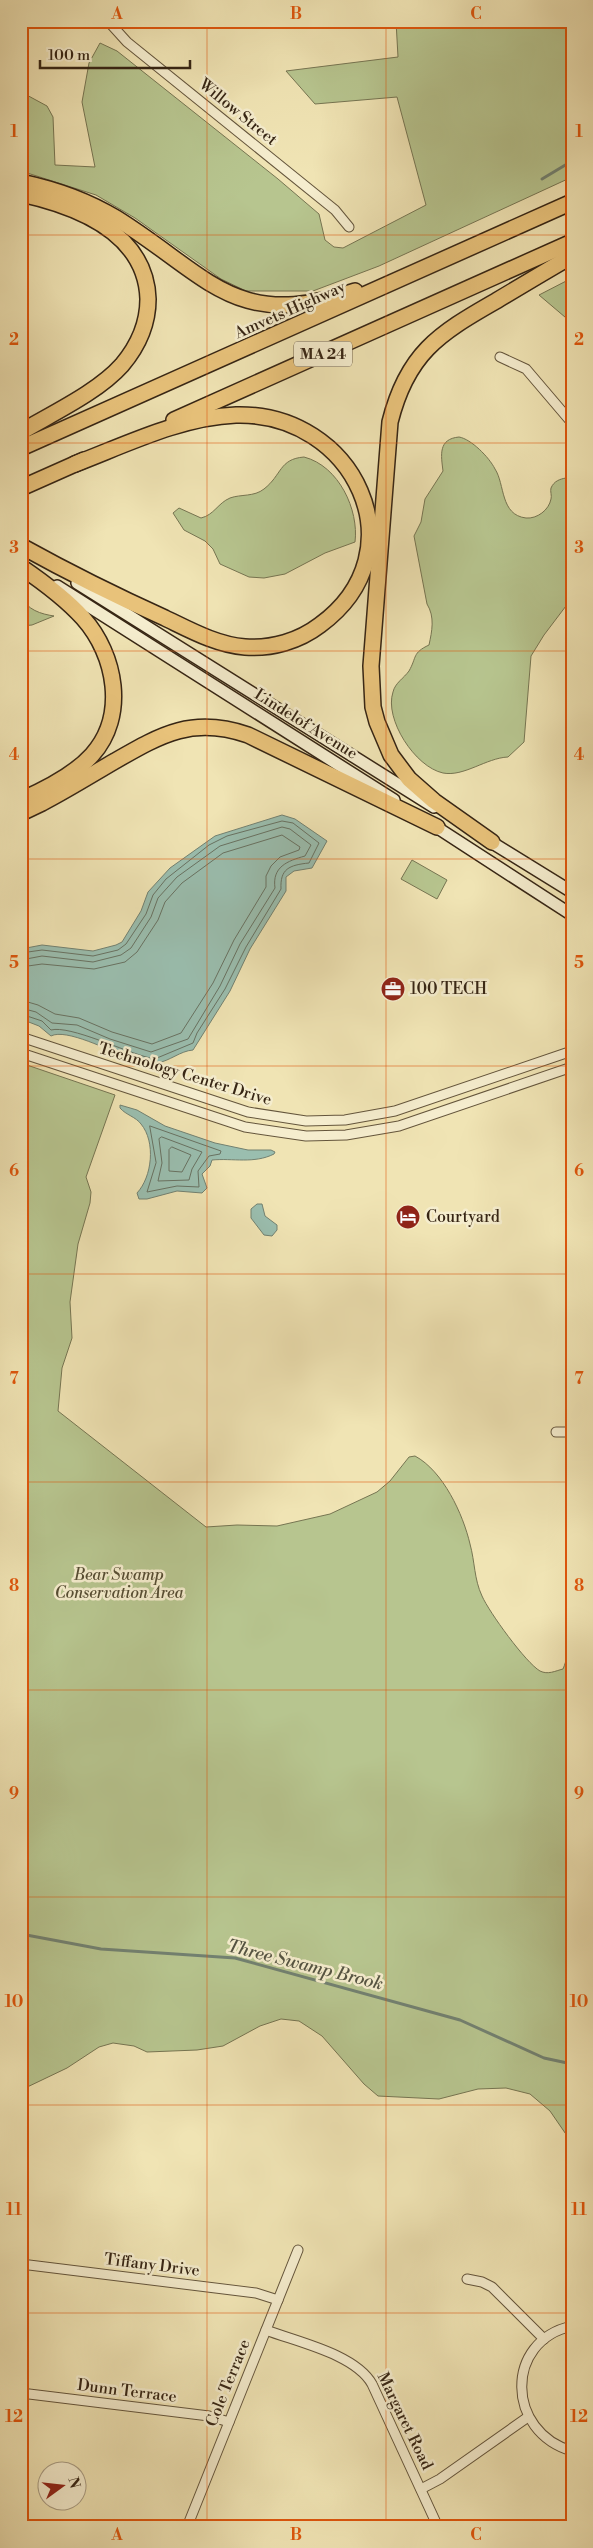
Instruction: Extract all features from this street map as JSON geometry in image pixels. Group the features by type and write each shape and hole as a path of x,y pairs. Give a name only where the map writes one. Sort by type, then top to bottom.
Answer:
{"highway":[{"path":"21,182 51,190 100,209 128,226 216,288 252,302 274,305 290,306 318,302 481,244"},
{"path":"21,194 73,210 113,232 136,257 146,284 148,302 142,334 122,365 105,380 21,432"},
{"name":"Amvets Highway","path":"21,448 572,202"},
{"name":"MA 24","path":"21,488 572,242"},
{"path":"492,842 434,801 409,779 392,755 377,722 372,690 371,666 389,430 396,400 406,379 423,352 435,340 461,321 572,256"},
{"path":"21,547 104,590 178,625 228,644 244,646 281,644 316,628 345,602 360,574 368,542 368,526 367,510 359,487 341,459 329,446 300,428 265,418 235,415 219,417 153,435 75,464"},
{"path":"21,565 66,600 93,631 107,658 114,696 110,724 101,743 92,755 62,778 21,800"},
{"path":"21,813 49,800 169,732 195,726 215,727 248,735 437,828"}],"main road":[{"name":"Lindelof Avenue","path":"21,547 398,786 572,892"},
{"name":"Lindelof Avenue","path":"21,565 572,915"}],"street":[{"name":"Willow Street","path":"108,21 127,42 335,210 349,227"},
{"path":"500,357 526,370 572,423"},
{"name":"Technology Center Drive","path":"21,1037 248,1112 306,1121 345,1120 395,1111 572,1051"},
{"name":"Technology Center Drive","path":"21,1053 236,1124 273,1133 306,1136 346,1135 399,1126 572,1067"},
{"path":"556,1432 572,1432"},
{"name":"Cole Terrace","path":"187,2527 298,2250"},
{"name":"Tiffany Drive","path":"21,2264 256,2294 278,2300"},
{"path":"467,2280 482,2282 492,2287 544,2339"},
{"path":"572,2326 556,2331 544,2339 531,2354 524,2372 521,2390 528,2417 544,2437 572,2451"},
{"name":"Margaret Road","path":"266,2330 338,2357 364,2372 372,2384 438,2527"},
{"name":"Dunn Terrace","path":"21,2392 209,2416 229,2422"},
{"path":"421,2489 440,2479 528,2417"}],"green space":[{"path":"396,21 572,21 572,177 379,266 313,291 246,291 221,279 135,218 96,195 21,171 21,88 23,93 47,106 53,117 55,165 95,167 82,102 89,63 100,43 117,51 278,179 319,214 325,240 334,247 343,248 426,205 397,97 315,104 286,71 398,57"},
{"path":"572,278 572,323 539,295"},
{"path":"459,437 469,441 489,459 498,475 507,505 518,516 530,518 542,513 550,503 551,488 554,484 566,478 572,481 572,598 544,635 531,656 524,742 508,757 492,760 451,774 432,769 413,752 397,728 391,703 396,686 409,671 417,653 429,645 432,619 427,604 414,536 421,522 425,499 443,471 442,449 444,444 452,438"},
{"path":"304,457 316,462 337,479 350,503 354,516 355,542 325,553 285,574 264,578 249,577 220,564 213,549 205,541 184,530 173,513 179,508 201,518 213,512 230,498 260,492 270,484 285,464 296,458"},
{"path":"21,596 31,608 54,616 32,625 21,626"},
{"path":"412,860 447,880 437,899 401,879"},
{"name":"Bear Swamp Conservation Area","path":"21,1063 115,1095 86,1177 91,1192 90,1203 78,1244 70,1302 72,1338 62,1368 58,1411 206,1527 237,1525 277,1526 330,1514 377,1492 390,1481 409,1457 415,1456 434,1472 457,1507 467,1532 477,1583 482,1596 517,1648 540,1671 549,1673 563,1669 572,1644 572,2143 550,2111 530,2094 506,2088 478,2089 439,2099 378,2096 364,2084 322,2036 299,2021 281,2019 260,2026 223,2046 197,2050 147,2052 134,2046 113,2043 99,2047 67,2068 21,2090"}],"water":[{"path":"282,815 295,819 327,841 312,868 294,871 286,877 286,891 250,949 230,991 193,1050 162,1062 146,1063 67,1035 58,1034 51,1036 39,1026 21,1019 21,949 42,945 93,951 122,942 141,911 148,892 170,868 215,836"},
{"path":"120,1105 137,1110 165,1126 215,1143 248,1150 271,1150 275,1152 259,1159 212,1160 210,1166 202,1174 207,1188 202,1193 177,1191 147,1199 139,1199 137,1193 149,1169 149,1140 141,1124 122,1110"},
{"path":"257,1204 262,1204 265,1216 277,1225 277,1230 272,1236 264,1235 251,1218 251,1209"}],"waterway":[{"path":"542,179 572,161"},
{"name":"Three Swamp Brook","path":"21,1934 101,1949 235,1958 460,2020 544,2058 572,2064"}],"place":[{"name":"100 TECH","path":"393,989"},
{"name":"Courtyard","path":"408,1217"}]}
